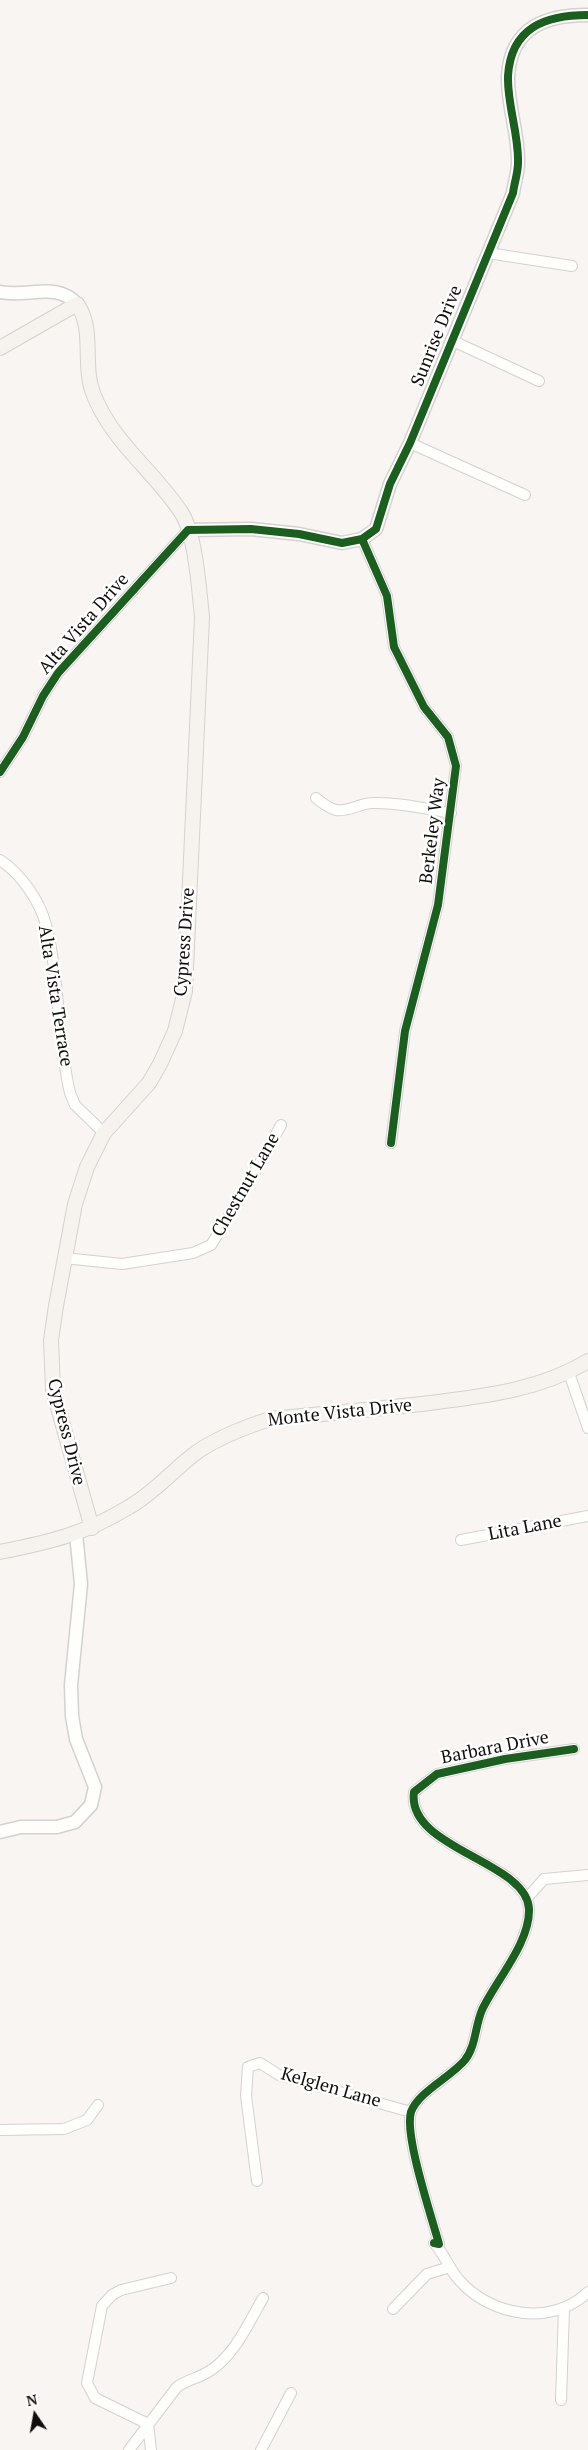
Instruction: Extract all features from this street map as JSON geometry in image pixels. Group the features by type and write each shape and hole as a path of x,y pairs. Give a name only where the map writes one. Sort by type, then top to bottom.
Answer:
{"main road":[{"path":"0,348 77,304 86,324 88,373 93,395 124,445 182,513 188,530"},
{"name":"Cypress Drive","path":"92,1528 57,1409 51,1375 51,1340 64,1258 78,1195 87,1167 104,1134 149,1083 160,1064 175,1031 185,991 202,617 198,578 188,530"},
{"name":"Monte Vista Drive","path":"0,1552 76,1534 92,1528 131,1506 198,1452 228,1434 270,1418 379,1409 490,1395 529,1387 569,1373 588,1361"}],"street":[{"name":"Sunrise Drive","path":"362,539 376,529 390,484 410,443 513,193 518,163 508,76 514,51 526,32 534,25 551,18 588,15"},
{"path":"488,252 572,266"},
{"path":"0,292 57,291 66,294 77,304"},
{"path":"451,340 539,381"},
{"path":"410,443 525,495"},
{"path":"188,530 251,529 299,534 342,543 362,539"},
{"name":"Alta Vista Drive","path":"0,772 30,724 50,684 188,530"},
{"name":"Berkeley Way","path":"362,539 386,596 394,647 424,707 448,737 456,766 438,905 405,1031 391,1143"},
{"path":"316,798 328,807 337,810 346,810 363,803 385,803 451,813"},
{"name":"Alta Vista Terrace","path":"0,860 20,878 42,913 48,939 70,1093 75,1105 104,1134"},
{"name":"Chestnut Lane","path":"64,1258 122,1264 203,1250 211,1244 246,1188 281,1125"},
{"path":"569,1373 588,1428"},
{"name":"Lita Lane","path":"461,1540 588,1516"},
{"path":"0,1832 21,1827 57,1827 75,1822 91,1805 95,1787 76,1739 72,1716 71,1685 82,1584 76,1534"},
{"name":"Barbara Drive","path":"527,1898 522,1890 488,1864 432,1833 415,1812 414,1792 437,1774 505,1759 574,1749"},
{"path":"588,1875 544,1879 527,1898 529,1909 526,1932 483,2009 469,2053 456,2070 421,2098 411,2112 410,2134 439,2244 434,2243 444,2254 459,2280 476,2296 510,2312 543,2312 564,2309 588,2292"},
{"name":"Kelglen Lane","path":"257,2181 246,2096 248,2067 260,2063 279,2075 411,2112"},
{"path":"0,2130 64,2129 87,2120 98,2105"},
{"path":"393,2309 427,2274 450,2267"},
{"path":"148,2424 96,2398 87,2383 102,2306 112,2294 121,2290 171,2278"},
{"path":"129,2450 177,2388 186,2380 209,2372 233,2350 263,2298"},
{"path":"561,2400 564,2309"},
{"path":"261,2450 291,2393"},
{"path":"148,2424 151,2450"}],"cycle path":[{"path":"0,772 23,737 43,696 58,673 188,530 251,529 299,534 342,543 362,539 376,529 390,484 410,443 513,193 518,167 518,152 509,98 508,76 516,46 533,27 545,21 588,15"},
{"path":"362,539 387,596 394,647 424,707 448,737 456,766 438,905 405,1031 391,1143"},
{"path":"434,2243 439,2244 411,2139 411,2112 420,2098 459,2066 469,2054 482,2010 524,1935 529,1909 523,1893 509,1878 446,1841 428,1828 417,1811 414,1792 437,1774 505,1759 574,1749"}]}
